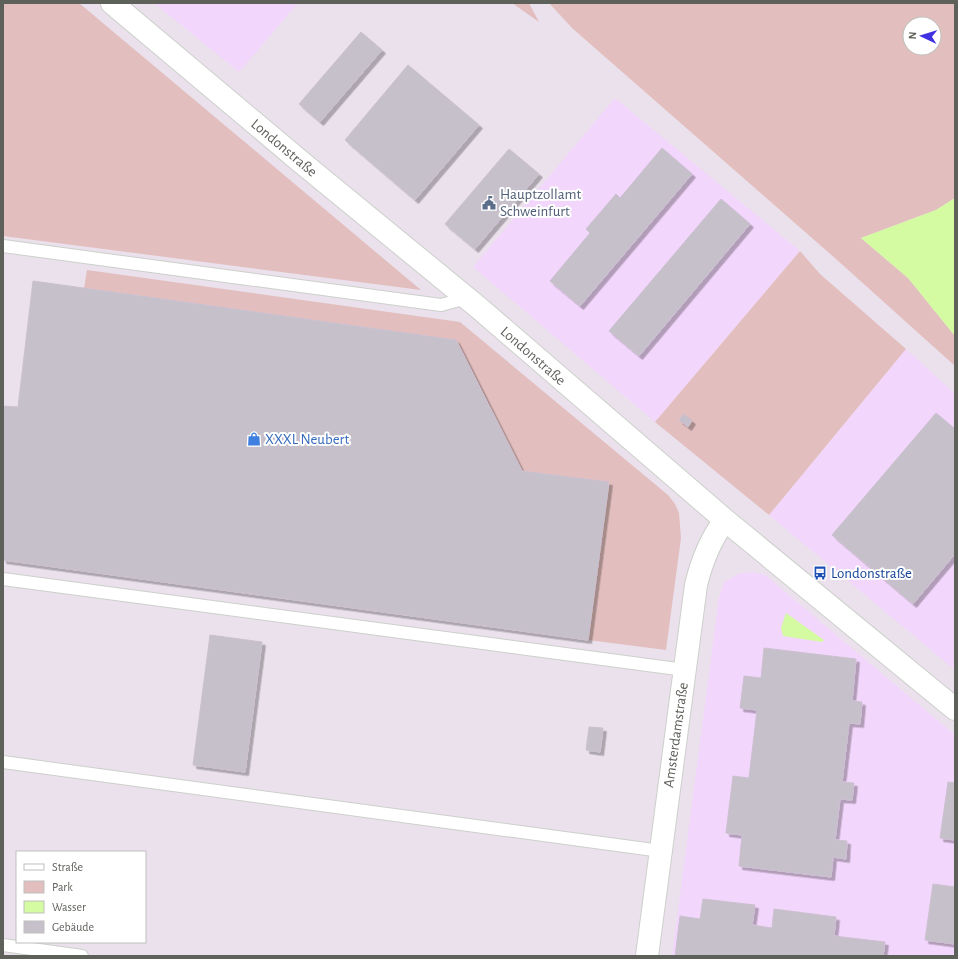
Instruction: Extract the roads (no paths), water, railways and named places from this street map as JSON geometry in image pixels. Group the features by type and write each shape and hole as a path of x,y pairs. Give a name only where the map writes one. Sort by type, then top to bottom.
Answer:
{"street":[{"name":"Londonstraße","path":"112,3 307,167 467,298 725,520 955,709"},
{"name":"Amsterdamstraße","path":"647,956 696,585 702,562 714,536 725,520"}],"lane":[{"path":"3,246 441,305 467,298"},
{"path":"3,579 685,670"},
{"path":"3,762 661,851"},
{"path":"3,945 82,956"}],"water":[{"path":"955,198 955,336 908,278 861,238 936,210"},
{"path":"786,613 824,640 822,642 783,636 781,628"}],"place":[{"name":"Hauptzollamt Schweinfurt","path":"489,203"},
{"name":"XXXL Neubert","path":"254,439"},
{"name":"Londonstraße","path":"820,573"}]}
